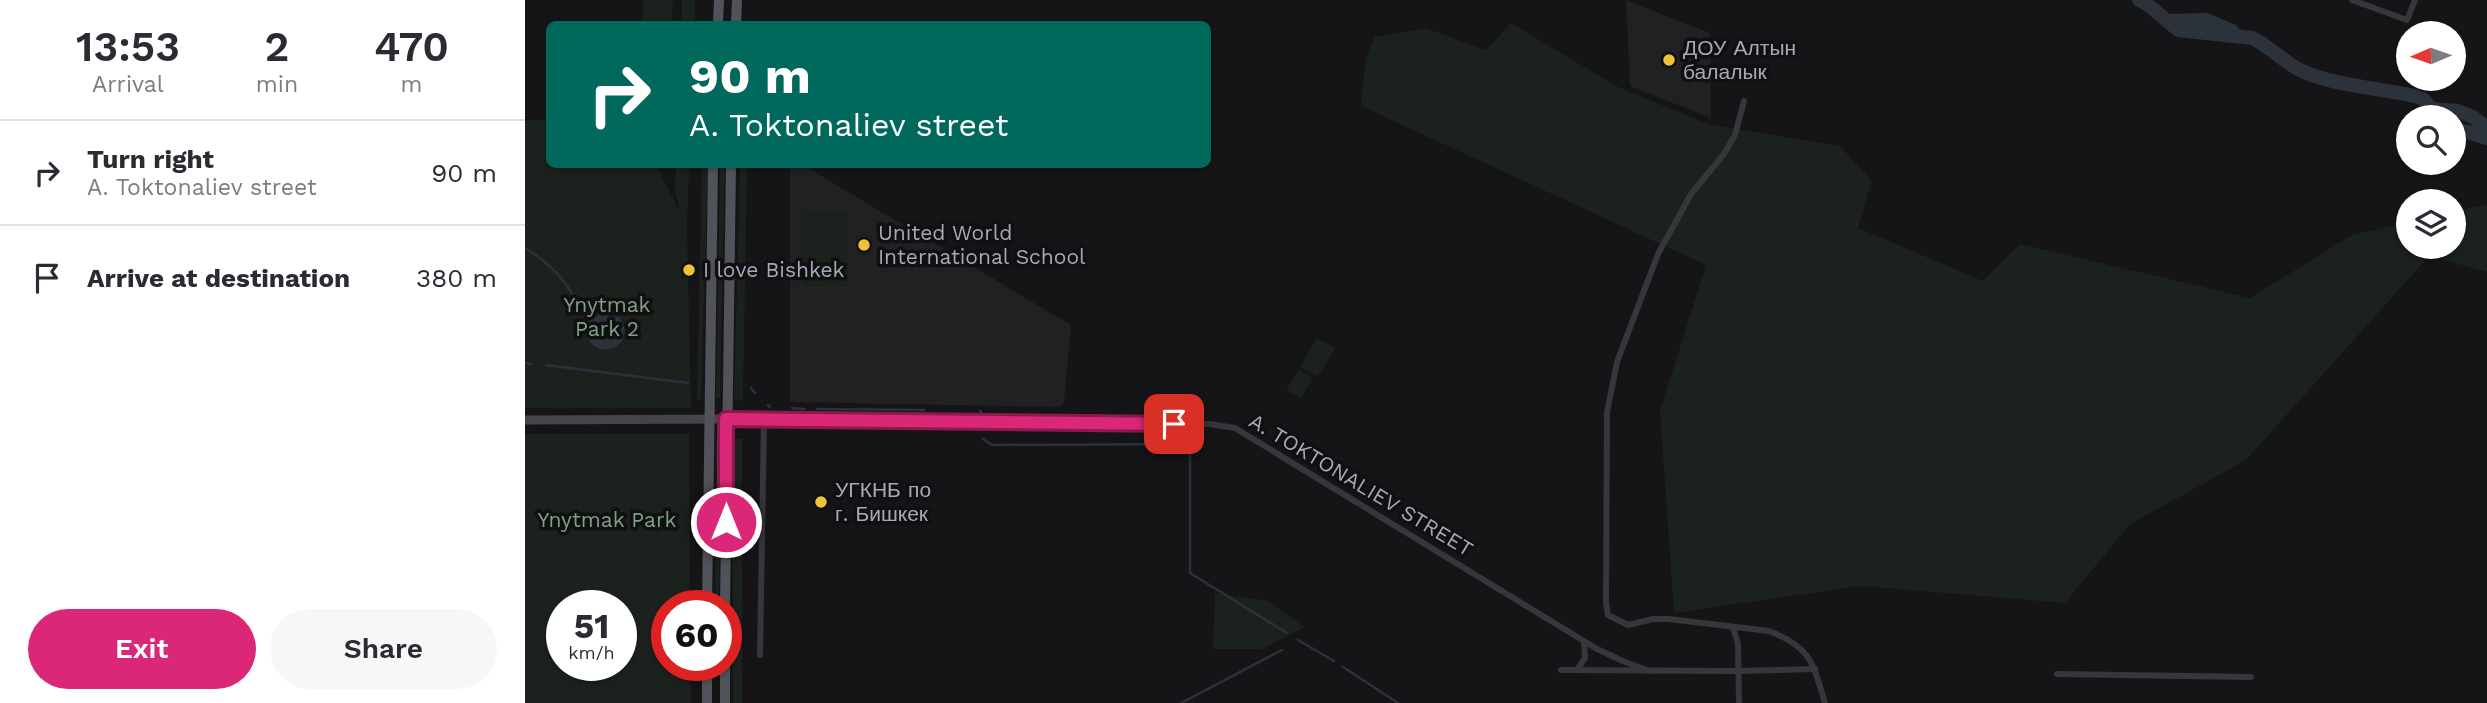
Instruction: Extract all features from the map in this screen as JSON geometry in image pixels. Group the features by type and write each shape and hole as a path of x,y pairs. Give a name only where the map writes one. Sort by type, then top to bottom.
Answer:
{"main road":[{"path":"718,21 719,0"},
{"path":"736,21 737,0"},
{"path":"707,590 713,168"},
{"path":"725,590 731,168"},
{"name":"A. TOKTONALIEV STREET","path":"525,419 726,419"},
{"path":"706,703 707,681"},
{"path":"725,681 725,703"}],"street":[{"path":"2352,0 2407,20 2416,0"},
{"path":"1744,101 1730,144 1691,194 1658,254 1617,362 1607,412 1606,604 1608,615 1628,625 1653,619 1669,619 1769,631 1793,643 1808,656 1815,669 1825,703"},
{"name":"A. TOKTONALIEV STREET","path":"726,419 1209,424 1235,428 1583,640 1618,659 1650,671"},
{"path":"760,655 764,419"},
{"path":"1733,627 1738,644 1739,703"},
{"path":"1577,670 1585,658 1586,647 1583,640"},
{"path":"1561,670 1815,669"},
{"path":"2057,674 2251,677"}],"shaded area":[{"name":"ДОУ Алтын балалык","path":"1626,0 1710,33 1711,118 1630,86"},
{"name":"United World International School","path":"790,168 808,168 1071,325 1064,402 1060,407 790,402"},
{"path":"599,314 619,317 623,323 625,330 622,341 613,348 599,349 587,338 588,321"}],"green space":[{"path":"643,0 673,0 672,21 642,21"},
{"path":"682,0 695,0 695,21 682,21"},
{"path":"1511,23 1618,87 1711,125 1840,146 1872,181 1858,228 1983,281 2020,244 2250,298 2352,235 2396,225 2396,259 2426,259 2246,460 2130,524 2065,603 1860,586 1674,613 1660,411 1706,265 1361,106 1366,62 1375,37 1425,28 1486,50"},
{"name":"Ynytmak Park 2","path":"525,120 546,120 546,168 657,168 680,212 675,191 676,168 689,168 687,226 691,408 525,408"},
{"path":"702,168 708,168 701,400 697,400"},
{"path":"720,168 725,168 720,398 716,398"},
{"path":"740,168 747,168 743,401 734,400"},
{"path":"2487,204 2487,272 2440,259 2466,259 2466,209"},
{"path":"802,212 849,213 848,287 802,287"},
{"path":"1317,338 1335,348 1318,377 1300,367"},
{"path":"1299,369 1313,378 1301,398 1286,390"},
{"name":"Ynytmak Park","path":"525,434 689,434 690,590 651,590 651,681 690,681 691,703 525,703"},
{"path":"733,438 742,439 742,590 733,590"},
{"path":"721,442 719,590 715,590 716,443"},
{"path":"1215,593 1269,601 1304,627 1262,649 1213,649"},
{"path":"733,681 742,681 742,703 733,703"}],"waterway":[{"path":"2139,0 2178,30 2252,38 2289,64 2315,76 2415,96 2428,105"},
{"path":"2168,21 2206,20 2232,31"},
{"path":"2466,114 2487,128"},
{"path":"2466,127 2483,126"},
{"path":"2466,132 2487,138"},
{"path":"525,248 559,276 582,313"},
{"path":"525,363 531,364"},
{"path":"546,365 688,383"},
{"path":"751,388 755,393"},
{"path":"792,408 805,409"},
{"path":"817,409 924,410"},
{"path":"983,439 992,445 1190,444 1190,573 1287,633"},
{"path":"1298,640 1334,661"},
{"path":"1181,703 1282,650"},
{"path":"1343,667 1398,703"}],"place":[{"name":"ДОУ Алтын балалык","path":"1669,60"},
{"name":"United World International School","path":"864,245"},
{"name":"I love Bishkek","path":"689,270"},
{"name":"УГКНБ по г. Бишкек","path":"821,502"}],"route":[{"path":"726,522 726,419 1174,424"}]}
